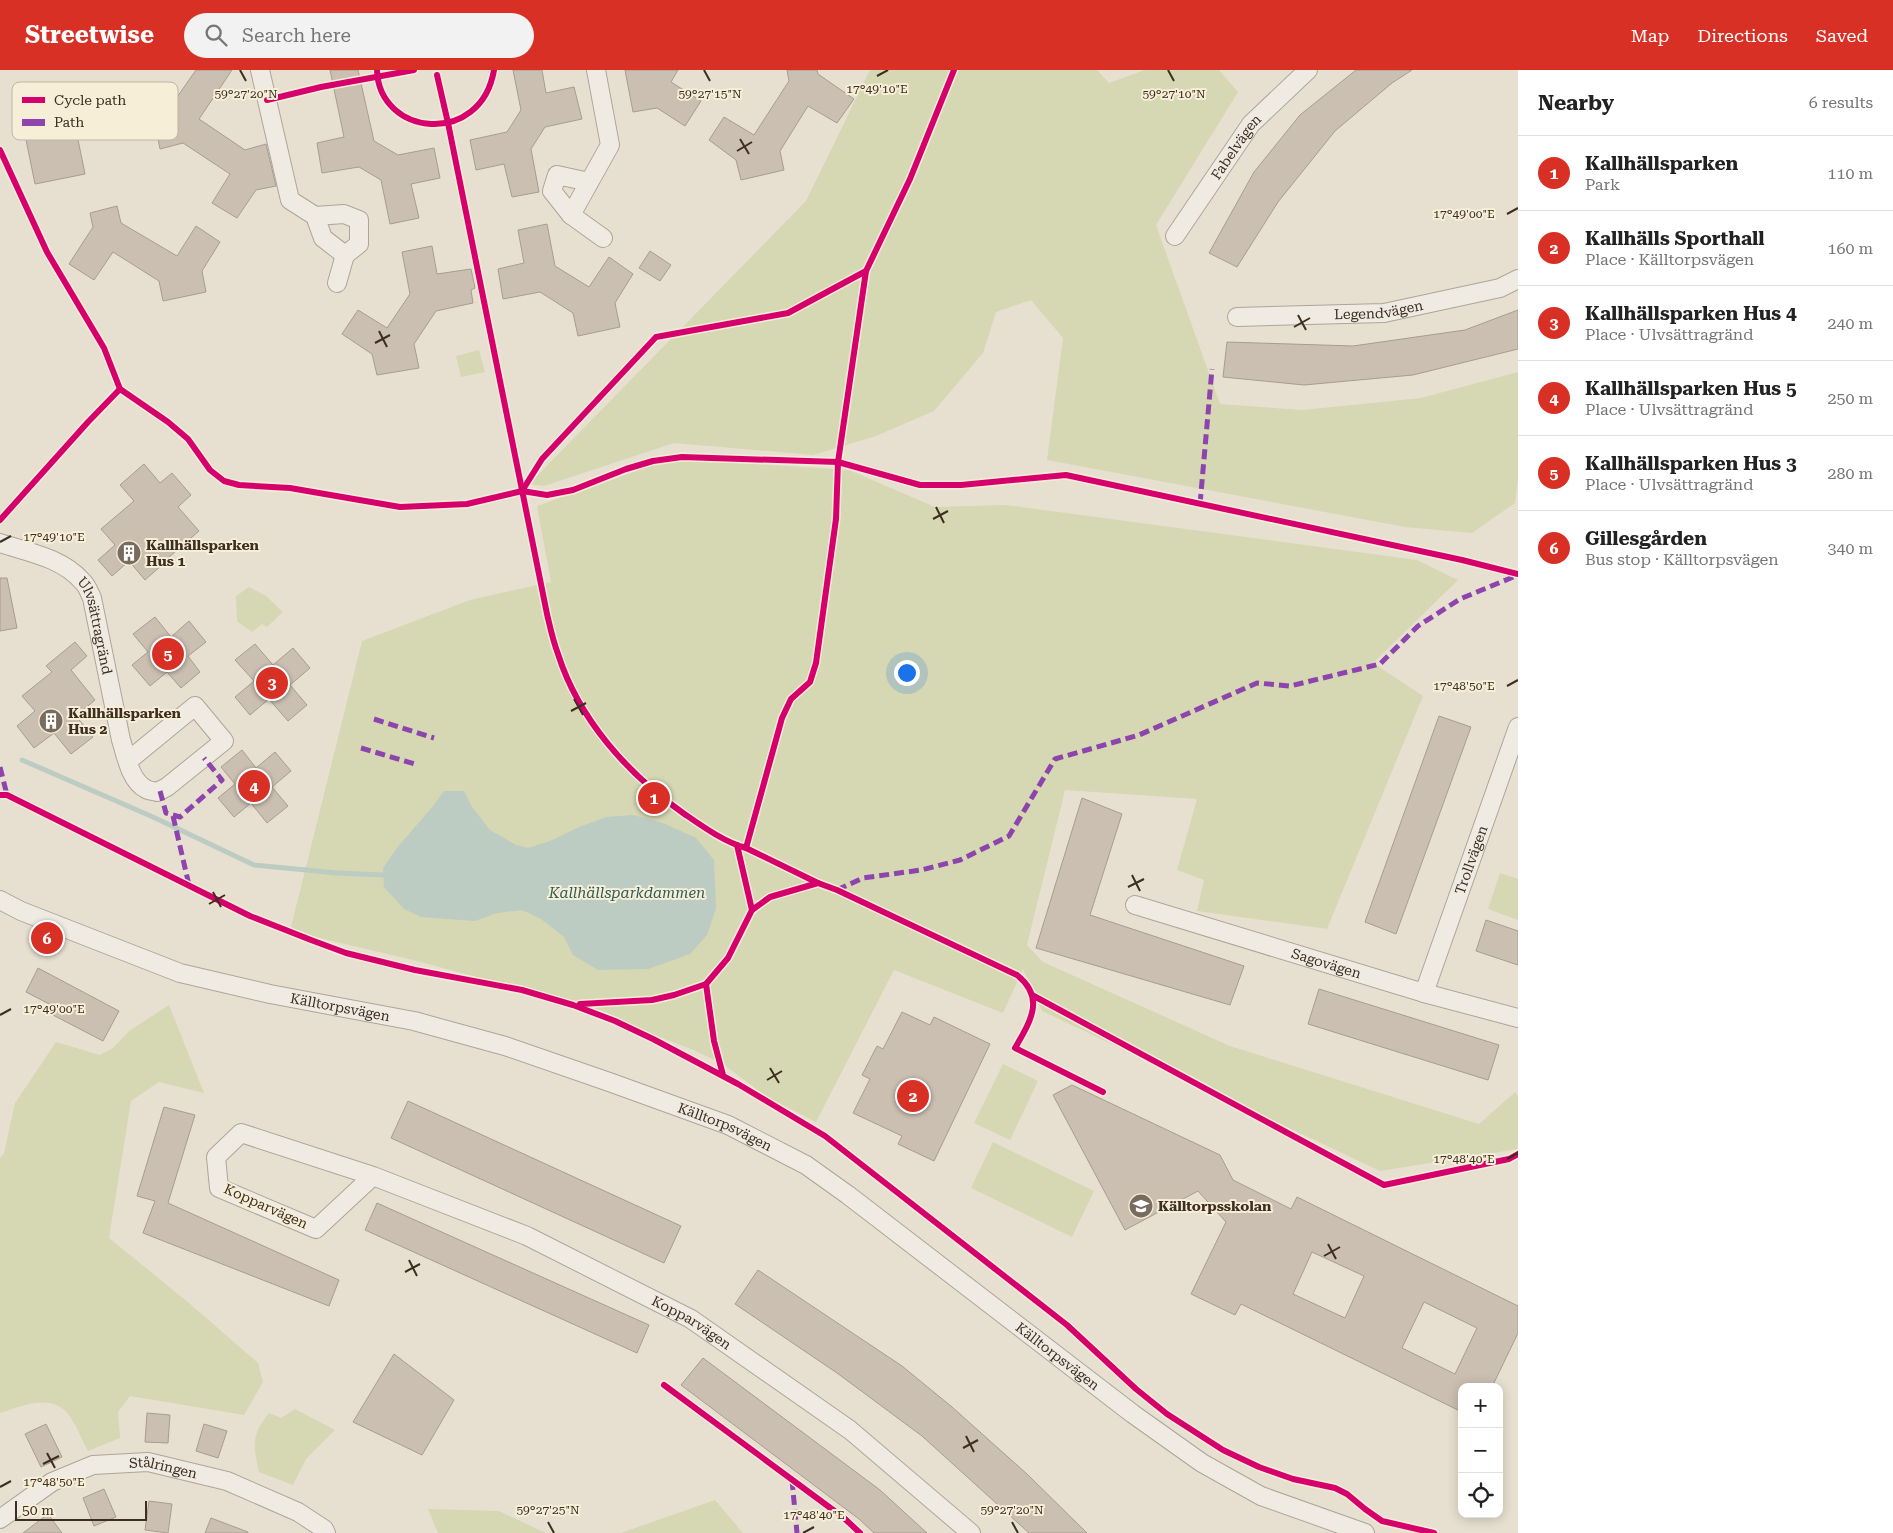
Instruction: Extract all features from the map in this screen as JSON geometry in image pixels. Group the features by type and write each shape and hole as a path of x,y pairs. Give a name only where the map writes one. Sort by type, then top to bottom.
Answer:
{"street":[{"path":"260,70 290,200 315,216 344,214 359,220 359,244 344,255 337,283"},
{"path":"571,215 610,145 596,70"},
{"name":"Fabelvägen","path":"1175,236 1251,124 1308,70"},
{"path":"589,182 557,175 552,190 571,215 603,238"},
{"path":"315,216 322,238 344,255"},
{"name":"Legendvägen","path":"1237,317 1384,313 1500,288 1518,279"},
{"name":"Ulvsättragränd","path":"0,544 56,562 73,572 84,582 92,598 121,740 128,761 136,780 145,789 158,792 167,787 224,741 195,706 128,761"},
{"name":"Trollvägen","path":"1424,992 1518,727"},
{"name":"Källtorpsvägen","path":"0,900 21,912 180,973 270,994 414,1021 505,1046 728,1125 806,1164 1133,1414 1202,1463 1261,1496 1365,1533"},
{"name":"Sagovägen","path":"1135,905 1424,992 1518,1018"},
{"name":"Kopparvägen","path":"374,1176 316,1228 219,1188 216,1157 241,1133 374,1176 527,1236 691,1319 850,1430 971,1533"},
{"name":"Stålringen","path":"0,1518 52,1482 93,1464 148,1462 227,1481 298,1512 324,1529 326,1533"}],"green space":[{"path":"870,70 1097,70 1109,83 1145,70 1219,70 1238,92 1156,225 1220,404 1302,410 1421,398 1518,372 1518,479 1515,503 1472,533 1405,527 1047,460 1063,338 1031,300 996,312 983,353 934,411 876,436 813,455 674,443 544,486 529,484 806,201"},
{"path":"479,350 485,372 461,377 456,356"},
{"path":"671,459 849,470 935,507 1006,505 1417,560 1458,580 1373,663 1423,696 1327,929 1197,911 1204,880 1177,870 1197,799 1065,790 1027,945 1043,962 1230,1046 1479,1124 1515,1092 1518,1096 1518,1149 1380,1171 1042,1011 1023,969 1003,1013 894,970 816,1122 767,1097 723,1064 691,1049 568,1002 417,961 290,931 362,641 470,600 551,582 537,506"},
{"path":"249,587 266,596 283,612 267,627 262,624 252,632 237,621 236,596"},
{"path":"1500,873 1518,879 1518,920 1488,909"},
{"path":"169,1005 204,1093 159,1082 131,1101 109,1238 189,1303 258,1363 263,1382 244,1415 130,1396 118,1412 120,1438 88,1451 73,1421 60,1407 52,1404 35,1403 0,1413 0,1158 4,1153 15,1103 56,1042 100,1055 113,1048 129,1031"},
{"path":"1003,1064 1038,1081 1010,1140 974,1123"},
{"path":"993,1142 1094,1191 1072,1237 971,1188"},
{"path":"295,1409 335,1430 306,1459 293,1485 259,1472 255,1441 259,1428 269,1413 281,1418"},
{"path":"715,1500 743,1533 621,1533"},
{"path":"428,1509 499,1511 546,1533 438,1533"}],"water":[{"name":"Kallhällsparkdammen","path":"444,791 464,791 472,807 490,830 516,845 528,848 550,841 606,817 633,815 663,823 696,838 714,860 716,908 707,935 690,954 648,969 598,970 573,955 564,937 541,919 522,910 497,913 475,921 421,917 404,909 384,887 383,868 396,849"}],"building":[{"path":"196,70 232,70 199,119 245,150 266,144 276,186 256,190 237,218 212,203 230,174 183,143 160,149 158,140 178,140 178,96"},
{"path":"330,70 358,70 374,141 398,155 434,148 440,178 411,184 419,218 390,224 381,180 359,167 322,173 317,143 344,137"},
{"path":"513,70 542,70 546,93 574,87 582,119 545,127 531,149 539,192 512,197 504,164 476,170 470,140 507,132 521,110"},
{"path":"625,70 678,70 671,82 701,101 685,126 657,108 633,112"},
{"path":"787,70 817,70 818,74 854,99 837,123 808,106 780,151 784,170 741,180 736,160 709,140 724,117 754,135 789,81"},
{"path":"1356,70 1412,70 1392,83 1335,131 1278,202 1237,267 1209,253 1254,172 1300,115"},
{"path":"26,140 78,140 85,174 35,184"},
{"path":"117,206 121,223 177,256 196,226 220,242 202,271 206,292 163,301 159,281 113,252 94,280 69,264 93,227 90,213"},
{"path":"547,224 555,266 589,287 609,257 633,274 615,303 620,327 578,336 573,313 540,292 503,299 498,269 524,263 518,230"},
{"path":"432,246 437,274 471,269 475,288 471,290 473,303 436,311 414,344 419,368 377,375 372,354 342,334 358,310 387,328 410,294 402,252"},
{"path":"650,251 671,265 660,281 639,268"},
{"path":"1518,310 1518,349 1413,375 1304,385 1223,377 1227,342 1353,346 1465,330"},
{"path":"144,464 160,483 172,473 191,495 178,507 199,531 145,580 129,561 112,576 98,560 115,545 101,529 134,501 120,485"},
{"path":"0,578 7,578 17,628 0,631"},
{"path":"155,617 171,637 189,621 206,642 188,656 200,672 181,688 167,672 150,686 132,665 148,652 133,634"},
{"name":"Kallhällsparken Hus 2","path":"75,642 87,656 71,670 95,700 76,716 93,737 71,754 54,733 34,748 17,726 35,711 22,696 52,672 46,666"},
{"path":"255,644 273,665 293,648 310,668 290,685 307,705 288,721 269,699 250,715 235,697 254,681 235,660"},
{"path":"1439,716 1471,727 1396,934 1365,922"},
{"path":"242,750 256,768 275,752 291,771 272,787 288,806 267,823 251,803 234,817 218,798 235,784 221,767"},
{"path":"1082,798 1122,814 1090,915 1244,966 1230,1005 1036,948"},
{"path":"1486,920 1518,931 1518,965 1476,951"},
{"path":"38,968 119,1011 103,1041 51,1014 55,1007 26,992"},
{"path":"1319,989 1499,1045 1488,1080 1308,1024"},
{"path":"902,1012 930,1025 934,1017 990,1044 934,1161 898,1144 902,1136 853,1113 870,1079 862,1075 877,1046 883,1049"},
{"path":"1072,1085 1220,1155 1233,1180 1291,1209 1297,1197 1518,1306 1518,1333 1494,1383 1458,1383 1458,1410 1241,1304 1235,1315 1191,1294 1226,1222 1198,1191 1125,1230 1053,1095","holes":["1312,1252 1364,1276 1345,1318 1293,1294","1424,1302 1477,1328 1455,1374 1402,1348"]},
{"path":"408,1101 681,1226 664,1263 391,1138"},
{"path":"164,1107 195,1115 168,1203 339,1280 329,1306 143,1233 155,1201 137,1196"},
{"path":"377,1203 649,1325 637,1353 365,1230"},
{"path":"758,1270 902,1366 952,1407 1027,1474 1087,1533 1029,1533 922,1436 837,1373 735,1304"},
{"path":"394,1354 454,1400 422,1455 353,1422"},
{"path":"703,1358 880,1490 927,1533 874,1533 859,1519 681,1385"},
{"path":"147,1413 170,1415 168,1443 145,1442"},
{"path":"46,1424 62,1457 41,1467 25,1434"},
{"path":"204,1424 227,1431 218,1458 196,1451"},
{"path":"104,1489 116,1517 94,1526 83,1498"},
{"path":"149,1501 172,1504 168,1533 145,1530"},
{"path":"48,1514 62,1533 23,1533"},
{"path":"211,1518 248,1532 248,1533 205,1533"}],"waterway":[{"path":"22,760 153,817 254,865 337,873 383,875"}],"marked path":[{"path":"1200,504 1212,369"},
{"path":"837,890 863,878 921,870 960,860 1009,836 1055,759 1139,735 1257,683 1290,686 1380,664 1418,626 1460,599 1518,575"},
{"path":"374,719 434,738"},
{"path":"361,748 415,764"},
{"path":"160,791 166,813 180,817 222,780 204,758"},
{"path":"0,767 7,795"},
{"path":"173,816 189,885"},
{"path":"792,1480 797,1533"}],"cycle path":[{"path":"377,70 382,92 394,109 411,120 431,124 452,122 471,112 485,95 494,70"},
{"path":"267,100 321,87 414,70"},
{"path":"746,848 782,718 791,699 810,682 816,663 836,519 838,462 866,271 910,179 954,70"},
{"path":"437,75 550,629 567,678 592,723 608,744 643,781 683,813 713,833 1017,975 1031,992 1033,1001 1030,1020 1015,1048 1103,1092"},
{"path":"0,150 47,252 104,348 120,389"},
{"path":"522,491 542,459 656,337 788,313 866,271"},
{"path":"0,520 120,389 168,422 188,439 210,470 224,481 239,485 290,488 400,507 467,504 522,491 547,495 573,490 626,469 653,461 682,457 838,462 920,485 961,485 1066,475 1462,560 1518,574"},
{"path":"0,795 7,795 250,916 311,940 346,953 415,970 522,990 573,1005 615,1021 653,1039 738,1084 825,1136 1067,1325 1136,1389 1167,1414 1223,1450 1259,1467 1293,1479 1335,1488 1347,1494 1382,1521 1434,1533"},
{"path":"580,1004 652,1000 706,984 728,958 752,910 737,845"},
{"path":"752,910 770,897 818,883"},
{"path":"706,984 714,1041 723,1075"},
{"path":"1032,995 1384,1185 1509,1159 1518,1154"},
{"path":"664,1385 844,1518 860,1533"}],"place":[{"name":"Kallhällsparken Hus 1","path":"129,553"},
{"name":"Kallhällsparken Hus 3","path":"168,654"},
{"name":"Kallhällsparken Hus 4","path":"272,683"},
{"name":"Kallhällsparken Hus 2","path":"51,721"},
{"name":"Kallhällsparken Hus 5","path":"254,786"},
{"name":"Kallhällsparken","path":"654,798"},
{"name":"Gillesgården","path":"47,938"},
{"name":"Kallhälls Sporthall","path":"913,1096"},
{"name":"Källtorpsskolan","path":"1141,1206"}]}
